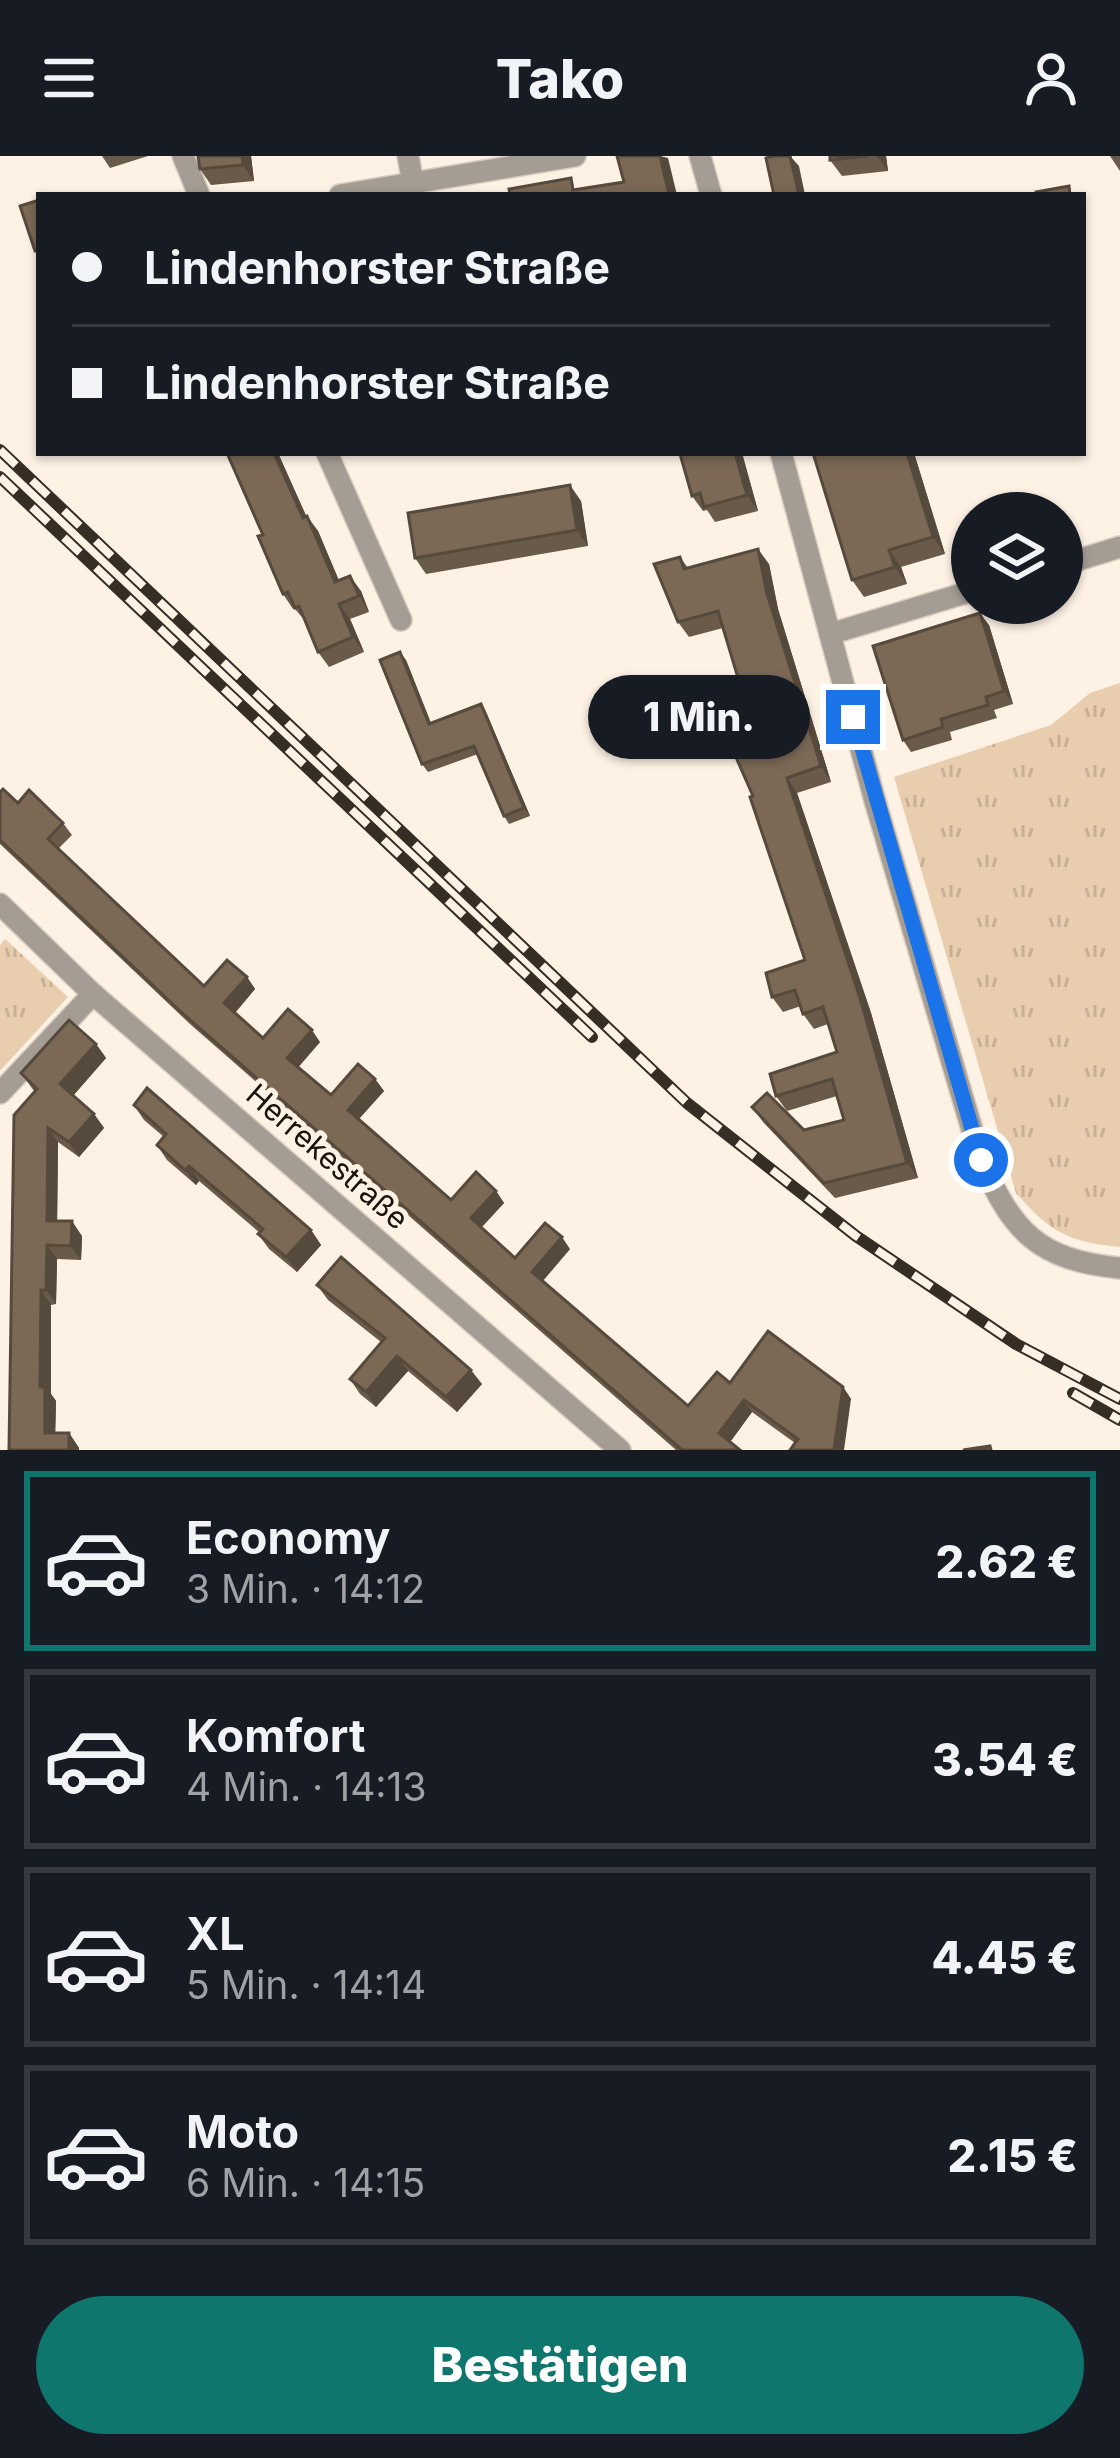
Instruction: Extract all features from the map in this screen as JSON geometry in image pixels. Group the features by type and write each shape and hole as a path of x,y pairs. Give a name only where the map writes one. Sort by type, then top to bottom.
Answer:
{"street":[{"path":"183,156 198,192"},
{"path":"408,156 413,183"},
{"path":"358,192 575,156"},
{"path":"700,156 710,192"},
{"path":"328,456 400,620"},
{"path":"782,456 981,1160 1003,1210 1048,1249 1090,1264 1120,1268"},
{"path":"1083,558 1120,547"},
{"path":"830,634 951,597"},
{"name":"Herrekestraße","path":"0,904 93,994 620,1450"},
{"path":"0,1093 93,994"}],"green space":[{"path":"1120,683 1120,1247 1061,1233 1016,1193 894,777 1051,725 1090,693"},
{"path":"5,939 68,997 0,1071 0,945"}],"building":[{"path":"198,156 242,156 243,165 200,169"},
{"path":"617,156 660,156 668,192 509,189 571,178 573,190 624,182"},
{"path":"790,156 798,192 773,192 766,158"},
{"path":"1069,186 1070,192 1036,192"},
{"path":"36,201 36,251 35,251 20,206"},
{"path":"228,456 275,456 335,582 350,576 359,596 339,604 353,637 318,652 299,606 295,608 288,592 283,594 258,536 263,535"},
{"path":"681,456 736,456 747,495 704,507 700,493 692,496"},
{"path":"814,456 908,456 933,537 889,550 895,567 852,580"},
{"path":"570,485 577,530 415,558 408,513"},
{"path":"758,549 767,594 821,766 787,778 860,998 907,1163 824,1183 752,1107 767,1093 804,1130 844,1120 832,1079 776,1096 770,1074 837,1052 823,1007 803,1014 795,990 772,997 766,973 805,960 753,796 721,723 747,708 718,611 678,622 654,564 680,557 684,569"},
{"path":"951,622 983,624 1004,691 986,697 988,705 941,719 943,727 903,740 873,646"},
{"path":"400,652 429,724 481,704 524,808 504,816 474,746 422,764 380,660"},
{"path":"3,789 18,803 29,790 63,823 48,839 204,986 227,960 247,977 224,1003 263,1038 288,1009 312,1030 287,1058 331,1095 358,1064 375,1079 348,1110 451,1200 476,1172 496,1191 471,1218 515,1258 545,1223 562,1237 532,1272 688,1406 717,1372 730,1383 768,1331 843,1387 834,1450 790,1450 798,1439 744,1400 719,1433 740,1450 682,1450 181,1012 0,840"},
{"path":"69,1020 96,1044 60,1084 94,1114 69,1142 48,1128 47,1221 72,1221 71,1246 47,1245 46,1290 41,1290 40,1387 45,1387 45,1433 69,1433 69,1450 9,1450 14,1115 37,1089 21,1073"},
{"path":"147,1088 311,1230 286,1257 258,1234 263,1229 157,1145 166,1134 134,1105"},
{"path":"341,1257 471,1370 446,1397 397,1356 366,1392 350,1379 385,1338 317,1285"}],"railway":[{"path":"0,450 687,1103 856,1236 1016,1344 1120,1399"},
{"path":"0,477 592,1037"},
{"path":"1073,1393 1120,1420"}],"route":[{"path":"853,717 981,1160"}]}
